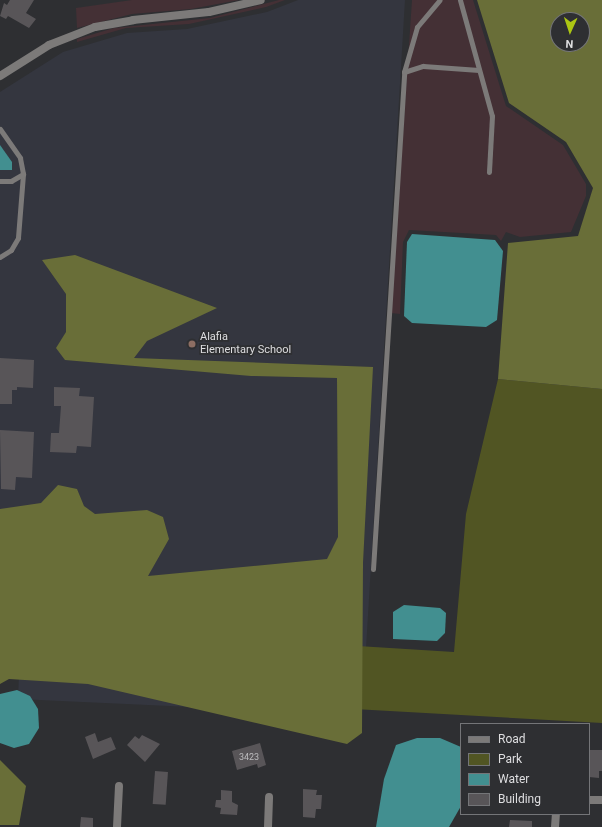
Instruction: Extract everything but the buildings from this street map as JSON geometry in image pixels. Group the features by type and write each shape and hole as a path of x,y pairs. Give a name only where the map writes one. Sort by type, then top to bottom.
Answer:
{"street":[{"path":"0,76 49,45 95,27 133,20 209,12 261,0"},
{"path":"117,827 119,786"},
{"path":"268,827 269,796"},
{"path":"590,800 602,800"},
{"path":"555,827 556,815"}],"lane":[{"path":"373,569 404,72 417,27 440,0"},
{"path":"460,0 492,116 489,172"},
{"path":"404,72 423,66 479,70"},
{"path":"0,129 20,158 23,174 18,238 11,250 0,257"},
{"path":"0,181 11,181 23,174"}],"shaded area":[{"path":"132,0 239,0 191,9 132,14 77,28 76,8"},
{"path":"279,0 285,0 266,7 189,24 126,28 77,42 77,39 114,28 210,18"},
{"name":"Alafia Elementary School","path":"298,0 405,0 362,715 18,699 21,621 0,597 0,92 63,52 127,33 187,29 267,12"},
{"path":"412,0 473,0 506,106 563,145 586,184 586,196 571,232 520,237 506,232 501,241 496,235 409,230 403,242 400,314 391,313"}],"green space":[{"path":"477,0 602,0 602,389 498,379 508,243 578,236 593,188 566,142 509,103"},
{"path":"75,255 217,308 147,341 134,358 373,367 363,563 362,733 347,744 88,684 9,679 0,684 0,509 41,503 58,485 77,489 84,506 95,514 147,510 163,517 169,539 148,576 327,559 338,537 337,378 251,376 65,360 56,348 66,332 66,294 42,260"},
{"path":"498,379 602,389 602,723 354,709 358,646 454,652 466,514"},
{"path":"0,760 26,786 19,825 0,825"}],"water":[{"path":"0,145 12,162 12,170 0,170"},
{"path":"412,234 495,240 503,251 497,320 486,327 412,323 404,316 407,242"},
{"path":"404,605 440,608 446,613 445,633 437,641 393,639 393,612"},
{"path":"17,690 30,696 38,709 39,728 29,744 14,748 0,743 0,694"},
{"path":"417,738 440,738 460,747 460,808 449,827 376,827 384,779 396,745"}],"place":[{"name":"Alafia Elementary School","path":"192,344"}]}
